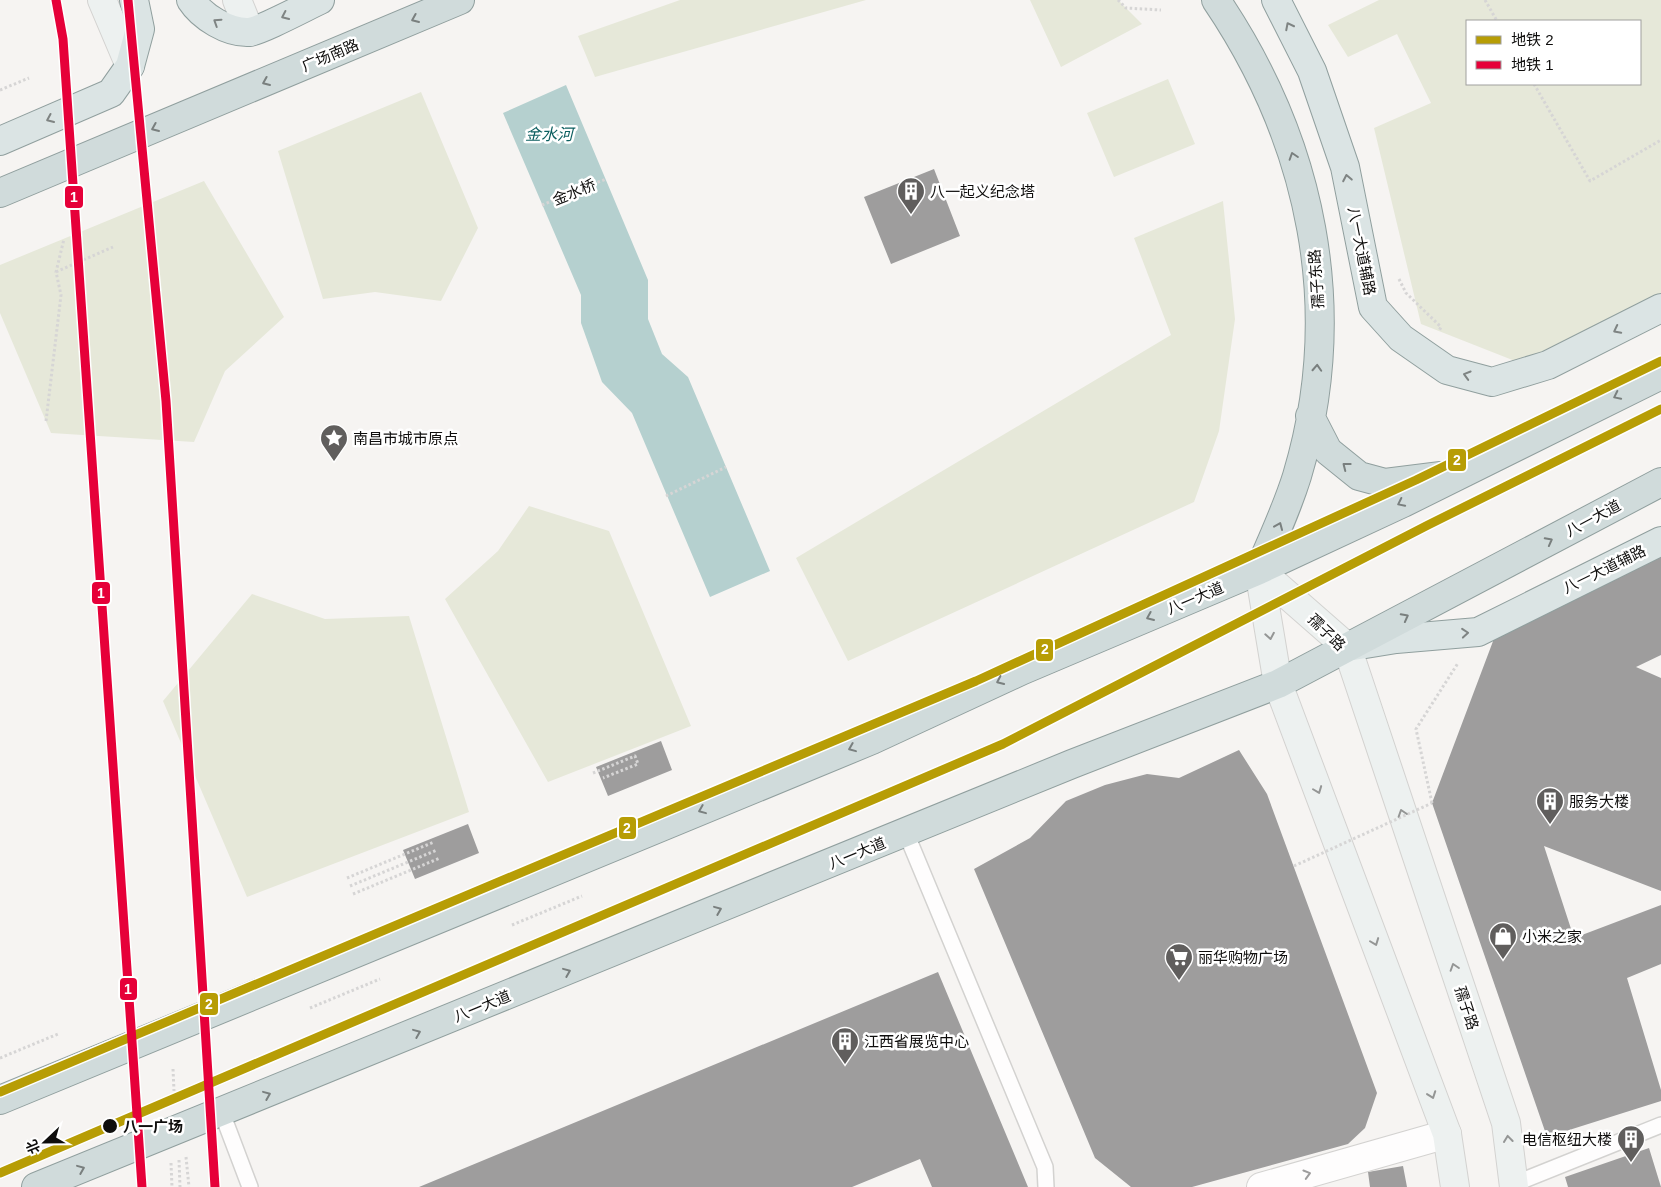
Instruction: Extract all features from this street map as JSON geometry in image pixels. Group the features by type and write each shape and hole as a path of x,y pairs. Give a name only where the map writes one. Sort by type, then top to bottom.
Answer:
{"highway":[{"name":"广场南路","path":"0,193 460,0"},
{"name":"孺子东路","path":"1216,0 1237,32 1262,77 1280,116 1299,172 1309,214 1317,273 1319,324 1316,375 1310,416 1297,476 1280,524 1259,570"},
{"name":"八一大道","path":"0,1100 872,740 1023,670 1259,570 1661,375"},
{"path":"1310,416 1328,451 1359,476 1385,483 1460,474"},
{"name":"八一大道","path":"36,1187 222,1113 1072,764 1278,684 1661,482"}],"main road":[{"path":"102,0 130,66"},
{"path":"0,141 110,93 130,66 140,29 134,0"},
{"path":"191,0 197,10 226,28 250,32 320,0"},
{"path":"237,0 250,32"},
{"name":"八一大道辅路","path":"1276,0 1312,72 1345,167 1373,307 1401,338 1447,370 1492,382 1548,365 1661,308"},
{"name":"八一大道辅路","path":"1347,647 1478,632 1661,541"},
{"path":"1259,570 1278,684 1447,1134 1455,1187"},
{"name":"孺子路","path":"1259,570 1347,647 1506,1124 1514,1186"}],"street":[{"path":"1260,1187 1447,1134"}],"lane":[{"path":"906,833 1045,1167 1046,1187"},
{"path":"222,1113 250,1187"},
{"path":"1514,1186 1661,1125"}],"path":[{"path":"1118,0 1126,8 1162,10"},
{"path":"1485,0 1496,20"},
{"path":"0,90 29,78"},
{"path":"1535,85 1590,181 1661,140"},
{"name":"金水桥","path":"542,205 606,179"},
{"path":"46,421 61,295 56,272 64,239"},
{"path":"56,272 112,247"},
{"path":"666,496 726,467"},
{"path":"1294,866 1432,803 1416,729"},
{"path":"593,773 635,756 638,764 603,778"},
{"path":"347,878 434,842"},
{"path":"350,886 437,850"},
{"path":"353,894 440,858"},
{"path":"512,925 582,896"},
{"path":"310,1008 380,979"},
{"path":"0,1058 58,1034"},
{"path":"173,1069 174,1091"},
{"path":"179,1163 180,1187"},
{"path":"187,1163 188,1187"},
{"path":"171,1164 172,1187"}],"shaded area":[{"path":"680,0 866,0 595,77 578,36"},
{"path":"1030,0 1118,0 1142,24 1061,67"},
{"path":"1379,0 1661,0 1661,314 1598,350 1515,361 1421,324 1374,128 1431,103 1397,34 1348,57 1328,25"},
{"path":"1168,79 1195,144 1114,177 1087,113"},
{"path":"421,92 478,228 441,301 375,292 323,299 278,151"},
{"path":"204,181 284,317 225,371 194,442 51,433 0,313 0,265"},
{"path":"1223,201 1235,319 1219,431 1194,502 848,661 796,558 1171,335 1134,238"},
{"path":"529,506 609,531 691,726 548,782 445,599 498,551"},
{"path":"252,594 325,619 409,616 469,812 247,897 163,701"}],"water":[{"name":"金水河","path":"566,85 648,280 648,319 662,354 688,377 770,571 710,597 632,413 602,382 581,323 581,295 503,113"}],"building":[{"path":"934,169 960,236 891,264 864,197"},
{"name":"服务大楼","path":"1661,555 1661,655 1636,667 1661,678 1661,891 1544,846 1574,938 1661,905 1661,964 1627,978 1661,1090 1661,1101 1547,1137 1432,803 1498,628"},
{"path":"661,741 672,770 608,796 596,767"},
{"name":"丽华购物广场","path":"1239,750 1267,794 1377,1093 1365,1128 1348,1144 1192,1187 1131,1187 1095,1158 974,869 1030,838 1066,801 1105,785 1147,774 1179,778"},
{"path":"468,824 479,853 415,879 403,850"},
{"name":"江西省展览中心","path":"938,972 1028,1187 932,1187 920,1159 852,1187 419,1187"},
{"name":"电信枢纽大楼","path":"1649,1148 1661,1187 1568,1187 1565,1177"},
{"path":"1403,1166 1407,1187 1370,1187 1368,1172"}],"metro line":[{"name":"1","path":"56,0 63,39 142,1187"},
{"name":"1","path":"128,0 166,401 215,1187"},
{"name":"2","path":"0,1092 976,681 1416,480 1661,361"},
{"name":"2","path":"0,1173 1003,744 1428,525 1661,409"}],"place":[{"name":"八一起义纪念塔","path":"911,215"},
{"name":"南昌市城市原点","path":"334,462"},
{"name":"服务大楼","path":"1550,825"},
{"name":"小米之家","path":"1503,960"},
{"name":"丽华购物广场","path":"1179,981"},
{"name":"江西省展览中心","path":"845,1065"},
{"name":"八一广场","path":"110,1126"},
{"name":"电信枢纽大楼","path":"1631,1163"}]}
